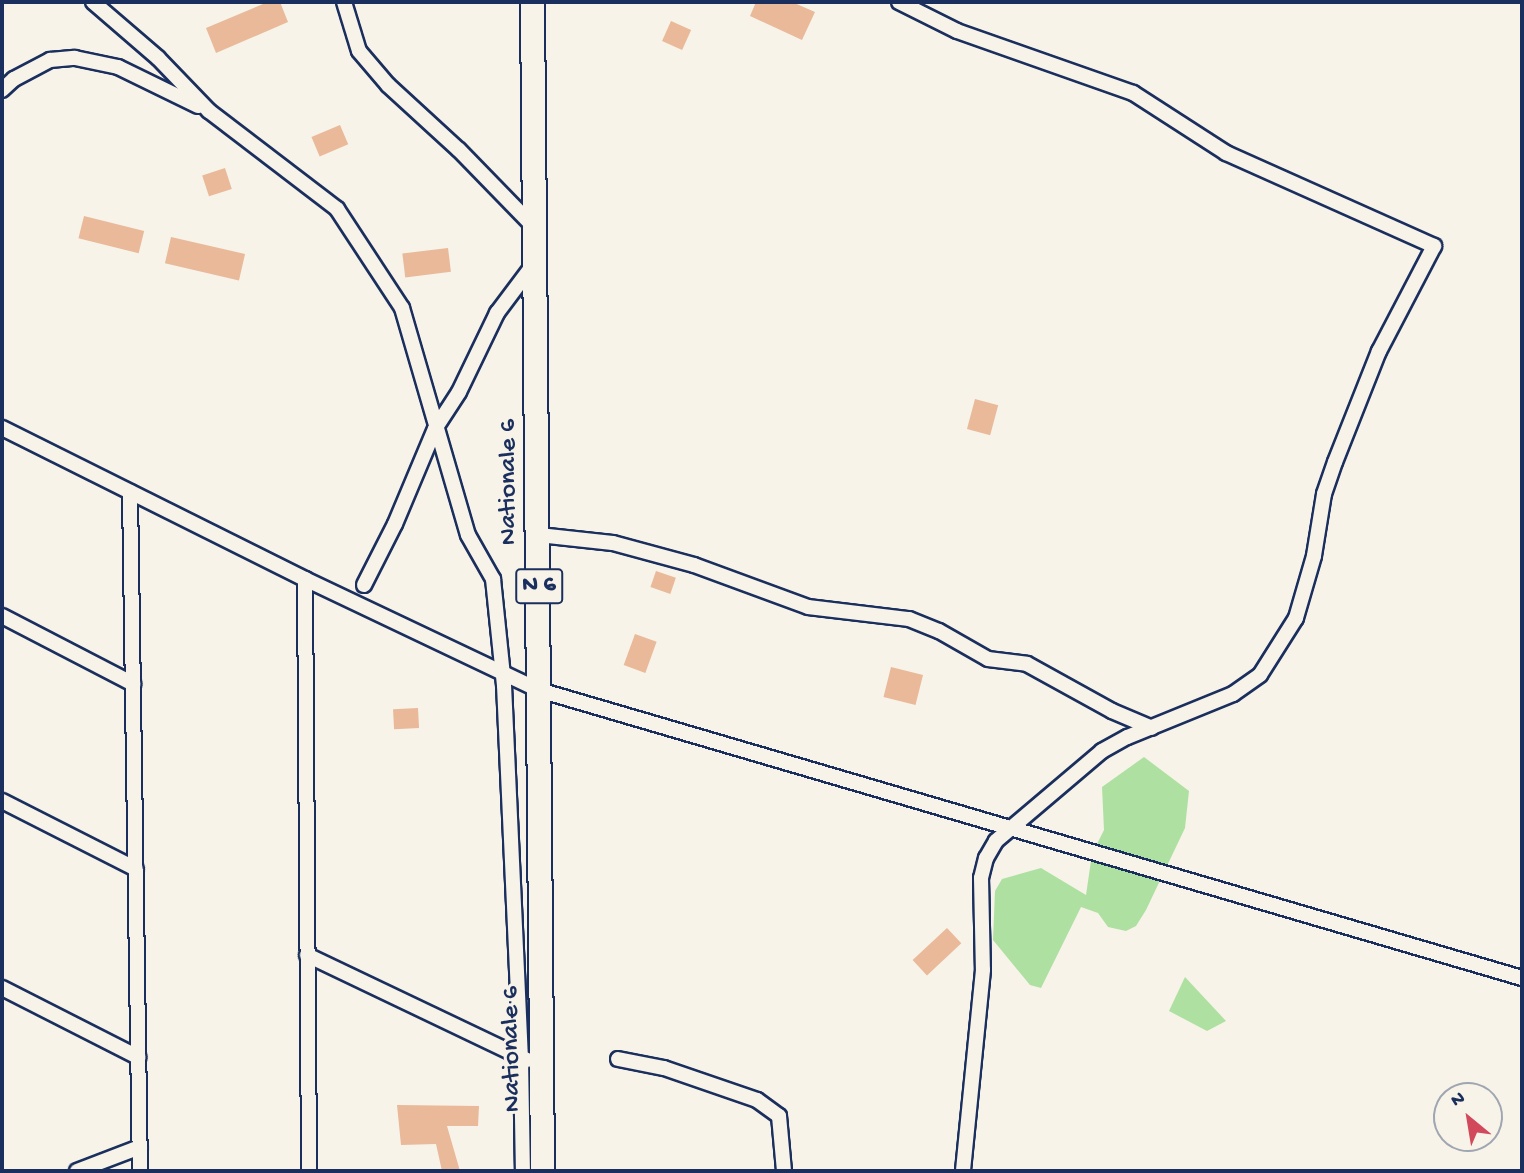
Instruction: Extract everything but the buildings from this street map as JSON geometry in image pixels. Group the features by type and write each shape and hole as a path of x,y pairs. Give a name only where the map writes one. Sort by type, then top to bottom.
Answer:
{"main road":[{"name":"Nationale 6","path":"532,2 539,690 531,1062 542,1171"}],"street":[{"path":"93,2 158,58 209,111 337,209 359,238 402,308 468,535 493,579 503,673 531,1062 523,1171"},
{"path":"344,2 359,51 388,85 459,150 536,230"},
{"path":"900,2 957,31 1133,93 1226,153 1434,246 1379,351 1335,462 1324,494 1314,556 1296,618 1260,675 1233,694 1126,737 1102,751 996,841 986,858 981,878 983,970 963,1171"},
{"path":"2,90 14,79 50,60 75,58 118,67 209,111"},
{"path":"364,584 395,524 435,429 458,392 497,313 536,261"},
{"path":"2,428 305,579 539,690 1522,978"},
{"path":"130,492 140,1171"},
{"path":"539,535 613,543 694,565 751,589 808,607 909,619 940,631 988,659 1027,664 1112,711 1152,728"},
{"path":"305,579 309,1171"},
{"path":"2,616 133,684"},
{"path":"2,801 136,869"},
{"path":"307,955 531,1062"},
{"path":"2,988 138,1057"},
{"path":"618,1059 664,1069 757,1100 779,1115 784,1171"},
{"path":"77,1171 139,1147"}],"green space":[{"path":"1144,757 1189,791 1185,828 1146,910 1136,926 1126,931 1108,927 1098,913 1081,907 1041,988 1030,985 993,940 995,891 1002,879 1041,868 1086,895 1092,854 1104,830 1102,787"},
{"path":"1185,977 1226,1021 1207,1031 1169,1011"}]}
